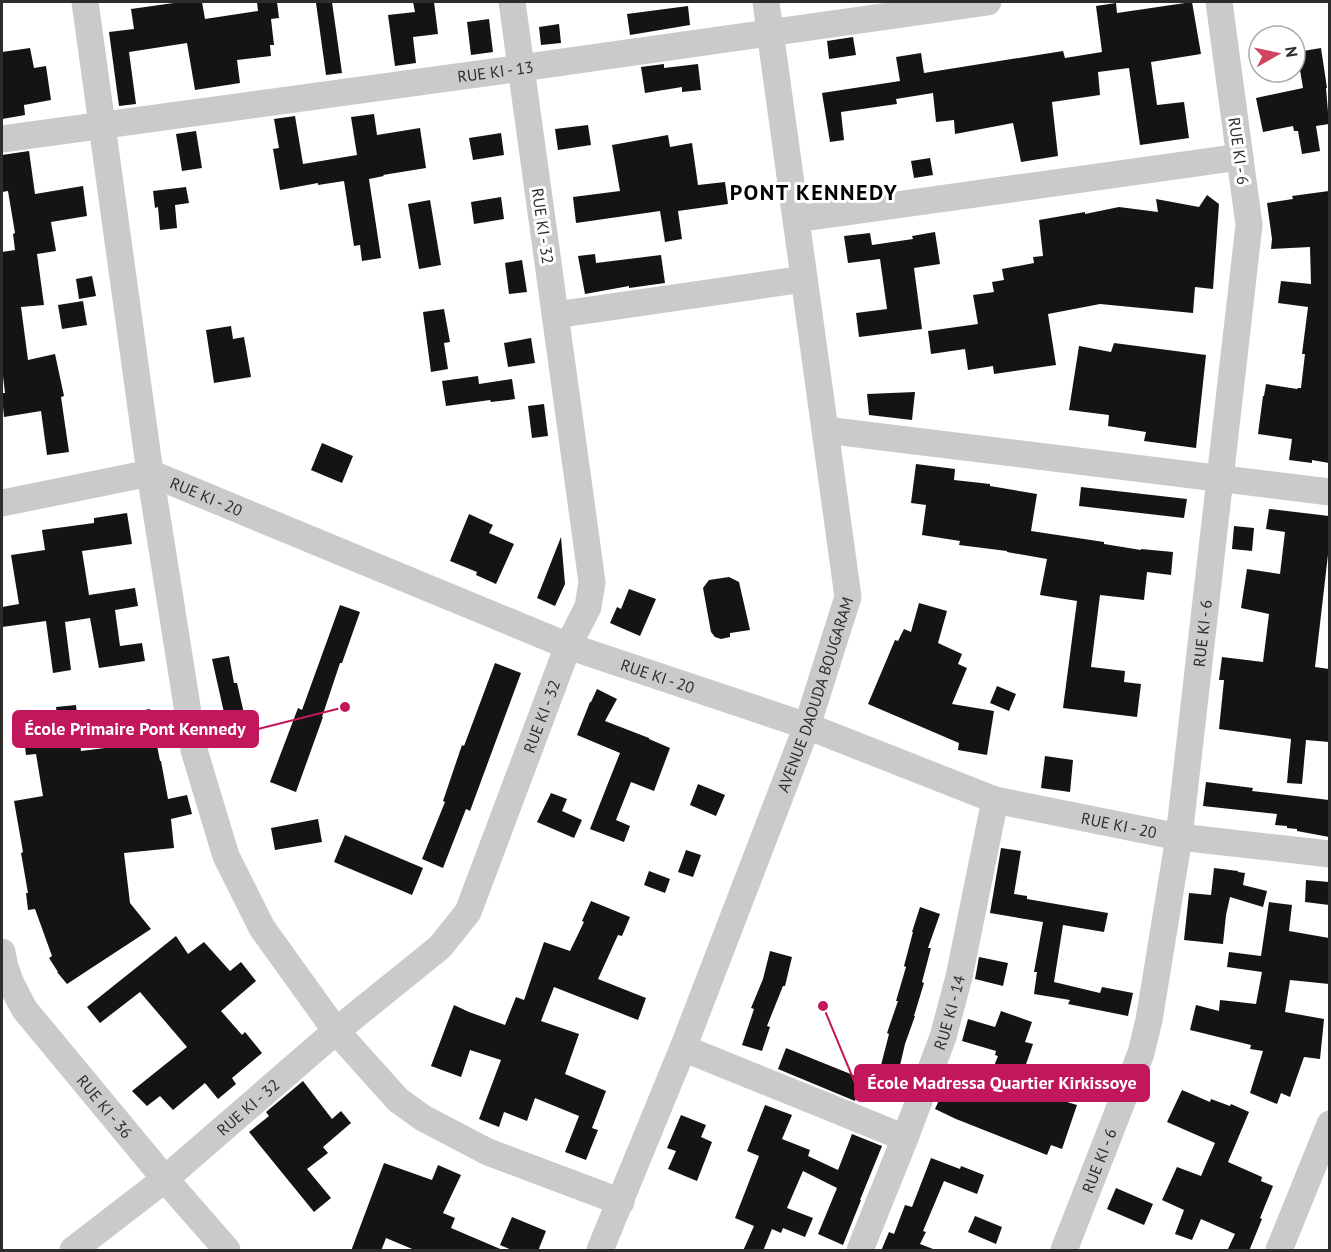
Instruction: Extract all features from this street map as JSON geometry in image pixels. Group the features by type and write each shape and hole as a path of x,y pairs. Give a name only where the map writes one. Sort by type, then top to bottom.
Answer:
{"street":[{"path":"85,2 150,473 194,750 226,856 262,928 336,1031 398,1100 423,1118 488,1152 621,1202"},
{"name":"RUE KI - 32","path":"73,1251 165,1179 336,1031 440,947 468,912 568,646 588,607 592,582 512,2"},
{"name":"AVENUE DAOUDA BOUGARAM","path":"600,1251 684,1048 807,726 848,597 766,2"},
{"name":"RUE KI - 13","path":"2,138 988,2"},
{"name":"RUE KI - 6","path":"1064,1251 1141,1053 1149,1020 1179,837 1249,225 1219,2"},
{"path":"796,219 1240,157"},
{"path":"555,315 804,279"},
{"path":"825,430 1329,492"},
{"name":"RUE KI - 20","path":"2,503 150,473 568,646 807,726 995,800 1179,837 1329,854"},
{"name":"RUE KI - 14","path":"860,1251 943,1037 957,987 995,800"},
{"name":"RUE KI - 36","path":"2,963 10,985 25,1010 227,1251"},
{"path":"684,1048 905,1138"},
{"path":"1279,1251 1329,1124"}],"building":[{"path":"181,2 202,2 205,19 258,11 257,2 277,2 279,18 271,19 274,45 270,45 271,56 237,60 240,83 195,90 187,43 129,52 136,104 119,106 109,32 134,29 131,9"},
{"path":"332,2 342,73 326,75 316,3"},
{"path":"413,2 434,2 438,34 413,37 416,63 395,66 388,15 415,12"},
{"path":"1192,2 1201,54 1151,62 1157,105 1184,102 1189,138 1140,145 1129,68 1098,72 1100,95 1052,102 1058,156 1021,162 1013,123 955,134 954,120 936,122 933,93 896,99 897,104 841,112 844,140 830,142 822,93 900,81 896,57 921,53 924,73 1063,51 1065,58 1102,52 1096,6 1116,3 1117,13"},
{"path":"688,6 690,25 630,35 627,14"},
{"path":"489,19 493,52 471,55 467,22"},
{"path":"559,24 561,43 541,45 539,27"},
{"path":"853,37 856,55 829,59 827,41"},
{"path":"30,48 34,68 46,66 51,100 24,105 25,115 2,119 2,52"},
{"path":"1321,48 1329,124 1316,126 1320,151 1302,154 1298,131 1294,131 1293,126 1263,132 1256,98 1303,88 1302,84 1307,84 1307,50"},
{"path":"664,64 664,68 698,64 701,90 682,92 682,87 645,93 641,67"},
{"path":"374,114 377,135 420,128 426,168 369,179 381,258 362,261 360,245 354,246 344,181 280,190 273,149 279,148 274,119 295,116 303,164 357,155 351,117"},
{"path":"588,125 591,145 558,150 555,129"},
{"path":"196,131 202,168 182,171 176,134"},
{"path":"501,133 504,155 473,160 469,138"},
{"path":"668,135 670,147 692,143 698,185 725,182 728,204 678,211 682,239 665,242 660,211 576,223 573,197 620,191 612,145"},
{"path":"29,151 35,194 83,186 87,216 51,222 56,251 37,254 44,305 21,307 28,360 55,354 64,396 61,397 69,452 47,455 41,411 4,417 2,396 2,393 5,393 2,368 2,252 15,250 13,234 15,233 8,191 2,192 2,155"},
{"path":"930,158 933,175 914,178 911,161"},
{"path":"186,187 189,203 175,205 177,228 160,230 158,207 155,208 153,191"},
{"path":"1329,191 1329,463 1312,460 1312,463 1289,460 1292,439 1258,434 1266,384 1301,388 1305,354 1302,354 1308,307 1278,303 1281,281 1311,284 1310,247 1271,249 1272,239 1267,203 1293,199 1292,196"},
{"path":"1207,195 1219,204 1213,289 1195,287 1193,313 1100,304 1048,314 1056,365 994,374 993,366 968,370 965,349 931,354 928,331 978,324 973,295 994,292 992,282 1004,280 1002,269 1034,263 1033,257 1043,256 1039,220 1119,207 1158,212 1156,199 1199,207"},
{"path":"501,197 504,219 474,224 471,202"},
{"path":"430,200 441,265 419,269 408,204"},
{"path":"935,232 940,264 914,268 922,329 859,337 856,313 887,309 880,259 848,263 844,236 870,233 872,245 913,239 912,236"},
{"path":"595,254 596,263 661,255 665,283 629,288 629,286 585,294 578,256"},
{"path":"522,260 527,292 509,294 505,263"},
{"path":"92,276 96,296 79,299 76,279"},
{"path":"83,301 87,325 62,329 58,305"},
{"path":"444,309 450,342 444,343 448,369 431,372 423,312"},
{"path":"231,326 233,339 244,337 251,377 214,383 206,330"},
{"path":"531,338 535,363 508,367 504,343"},
{"path":"1114,343 1206,355 1196,448 1144,441 1146,432 1108,426 1109,415 1069,410 1079,346 1111,352"},
{"path":"478,376 479,384 512,379 515,399 446,406 442,381"},
{"path":"915,392 912,420 869,415 867,394"},
{"path":"544,404 548,436 532,438 528,406"},
{"path":"322,443 353,456 342,483 311,470"},
{"path":"916,464 955,469 954,480 990,484 990,486 1037,494 1031,531 1141,550 1173,552 1171,575 1147,572 1144,600 1100,595 1091,667 1125,671 1124,682 1141,684 1137,717 1063,708 1077,601 1040,595 1047,559 959,545 960,541 922,535 926,505 911,503"},
{"path":"1081,487 1187,499 1184,518 1079,506"},
{"path":"1269,509 1329,516 1329,546 1315,667 1329,669 1329,742 1306,740 1302,784 1287,783 1291,739 1219,729 1224,680 1219,680 1222,657 1263,662 1269,614 1241,608 1247,569 1280,574 1285,532 1266,529"},
{"path":"127,513 132,544 82,551 89,595 135,588 138,606 115,610 120,646 142,643 145,661 99,668 90,618 65,622 71,670 53,673 46,621 2,627 2,607 19,604 11,555 45,550 42,530 94,523 94,518"},
{"path":"469,514 493,525 489,533 514,544 496,584 476,575 477,572 450,561"},
{"path":"1234,526 1254,528 1252,551 1232,549"},
{"path":"561,537 565,584 555,606 537,598"},
{"path":"729,577 739,582 750,630 730,633 730,637 721,639 715,637 711,632 703,588 709,580"},
{"path":"629,589 656,599 640,636 610,623 617,607 621,609"},
{"path":"919,603 947,611 938,643 962,654 958,664 967,668 952,704 994,711 987,755 958,750 959,743 868,704 895,640 898,641 904,629 911,632"},
{"path":"340,605 360,612 296,792 270,782 298,708 302,710"},
{"path":"229,656 248,731 229,735 212,659"},
{"path":"495,663 521,673 470,811 466,809 443,868 422,859 445,802 443,801 462,745 464,746"},
{"path":"997,686 1016,694 1009,711 990,703"},
{"path":"597,689 617,699 605,721 670,748 654,791 631,782 616,820 630,826 624,842 590,829 620,753 577,735"},
{"path":"76,705 81,751 113,747 108,717 150,709 168,799 187,795 192,814 171,819 174,848 124,853 130,903 151,929 67,984 49,958 52,956 35,909 28,910 26,893 28,893 21,853 23,852 14,801 43,796 36,754 26,755 22,721 57,716 56,707"},
{"path":"1045,756 1073,760 1070,792 1041,788"},
{"path":"1206,782 1253,788 1252,791 1329,800 1329,837 1275,825 1277,814 1203,806"},
{"path":"698,784 725,795 716,816 690,805"},
{"path":"551,793 567,799 562,811 582,820 574,838 537,822"},
{"path":"318,819 322,842 275,850 271,828"},
{"path":"345,835 423,868 412,895 334,862"},
{"path":"1001,848 1021,851 1014,894 1027,896 1027,899 1108,913 1104,932 1063,925 1054,982 1100,993 1102,987 1133,993 1128,1016 1068,1004 1070,1000 1034,994 1037,972 1034,972 1043,922 990,913"},
{"path":"686,850 701,855 693,877 678,872"},
{"path":"1214,868 1245,873 1243,885 1267,891 1263,907 1230,897 1223,944 1184,940 1189,893 1211,895"},
{"path":"649,871 670,879 665,893 644,885"},
{"path":"1306,880 1329,882 1329,905 1305,902"},
{"path":"591,901 630,917 622,936 618,935 598,979 646,998 638,1020 554,987 541,1021 579,1034 565,1074 606,1091 592,1128 598,1130 586,1160 565,1152 579,1116 535,1098 527,1121 504,1112 499,1127 479,1119 501,1060 470,1050 461,1077 431,1066 454,1005 505,1025 516,997 524,1000 544,942 570,951"},
{"path":"1269,902 1292,905 1289,931 1329,938 1329,984 1290,980 1285,1012 1324,1019 1320,1059 1304,1057 1290,1097 1281,1093 1277,1104 1250,1093 1263,1051 1250,1049 1251,1045 1190,1030 1196,1005 1219,1011 1220,1000 1256,1004 1262,972 1227,967 1229,952 1261,956"},
{"path":"920,907 940,914 928,948 931,948 922,982 924,983 898,1074 880,1069 889,1034 887,1033 898,1001 896,1001 906,967 904,966"},
{"path":"176,936 188,954 204,942 230,971 241,962 256,981 221,1011 242,1035 245,1032 262,1053 232,1078 236,1084 218,1099 205,1083 173,1110 160,1096 147,1106 132,1091 187,1047 140,992 100,1023 87,1007"},
{"path":"770,951 792,957 785,986 783,986 767,1026 770,1027 762,1051 742,1045 754,1009 751,1008 763,979"},
{"path":"979,957 1008,963 1003,986 975,979"},
{"path":"1001,1011 1032,1022 1025,1042 1033,1044 1023,1073 1071,1089 1067,1102 1077,1105 1062,1149 1051,1145 1047,1155 935,1109 945,1087 980,1101 998,1056 995,1055 996,1051 962,1041 968,1019 995,1027"},
{"path":"786,1048 863,1079 855,1101 778,1069"},
{"path":"303,1081 332,1119 341,1111 351,1123 323,1147 328,1153 307,1169 331,1198 314,1212 249,1132 269,1116 266,1112"},
{"path":"1182,1090 1210,1102 1211,1099 1230,1106 1231,1104 1249,1112 1228,1162 1262,1177 1261,1181 1273,1186 1249,1251 1227,1251 1235,1234 1201,1219 1192,1240 1175,1234 1184,1210 1162,1200 1177,1167 1201,1176 1215,1143 1167,1122"},
{"path":"765,1105 792,1115 782,1139 810,1150 808,1156 838,1170 852,1134 882,1146 843,1245 818,1234 837,1188 803,1171 787,1208 813,1218 805,1237 783,1228 781,1233 772,1229 763,1251 743,1251 754,1226 735,1218 759,1156 747,1151"},
{"path":"681,1115 706,1125 701,1137 712,1142 697,1181 668,1169 676,1151 667,1148"},
{"path":"931,1158 984,1175 977,1194 944,1181 923,1231 926,1232 920,1244 933,1251 881,1251 889,1232 894,1234 905,1205 912,1207"},
{"path":"384,1163 432,1180 438,1165 461,1175 443,1213 455,1218 451,1228 505,1251 417,1251 386,1238 381,1251 351,1251"},
{"path":"1116,1188 1153,1204 1144,1225 1107,1209"},
{"path":"975,1216 1002,1227 996,1244 968,1232"},
{"path":"512,1217 546,1231 538,1251 514,1251 500,1245"}],"place":[{"name":"École Primaire Pont Kennedy","path":"345,707"},
{"name":"École Madressa Quartier Kirkissoye","path":"823,1006"}],"district":[{"name":"PONT KENNEDY","path":"814,192"}]}
